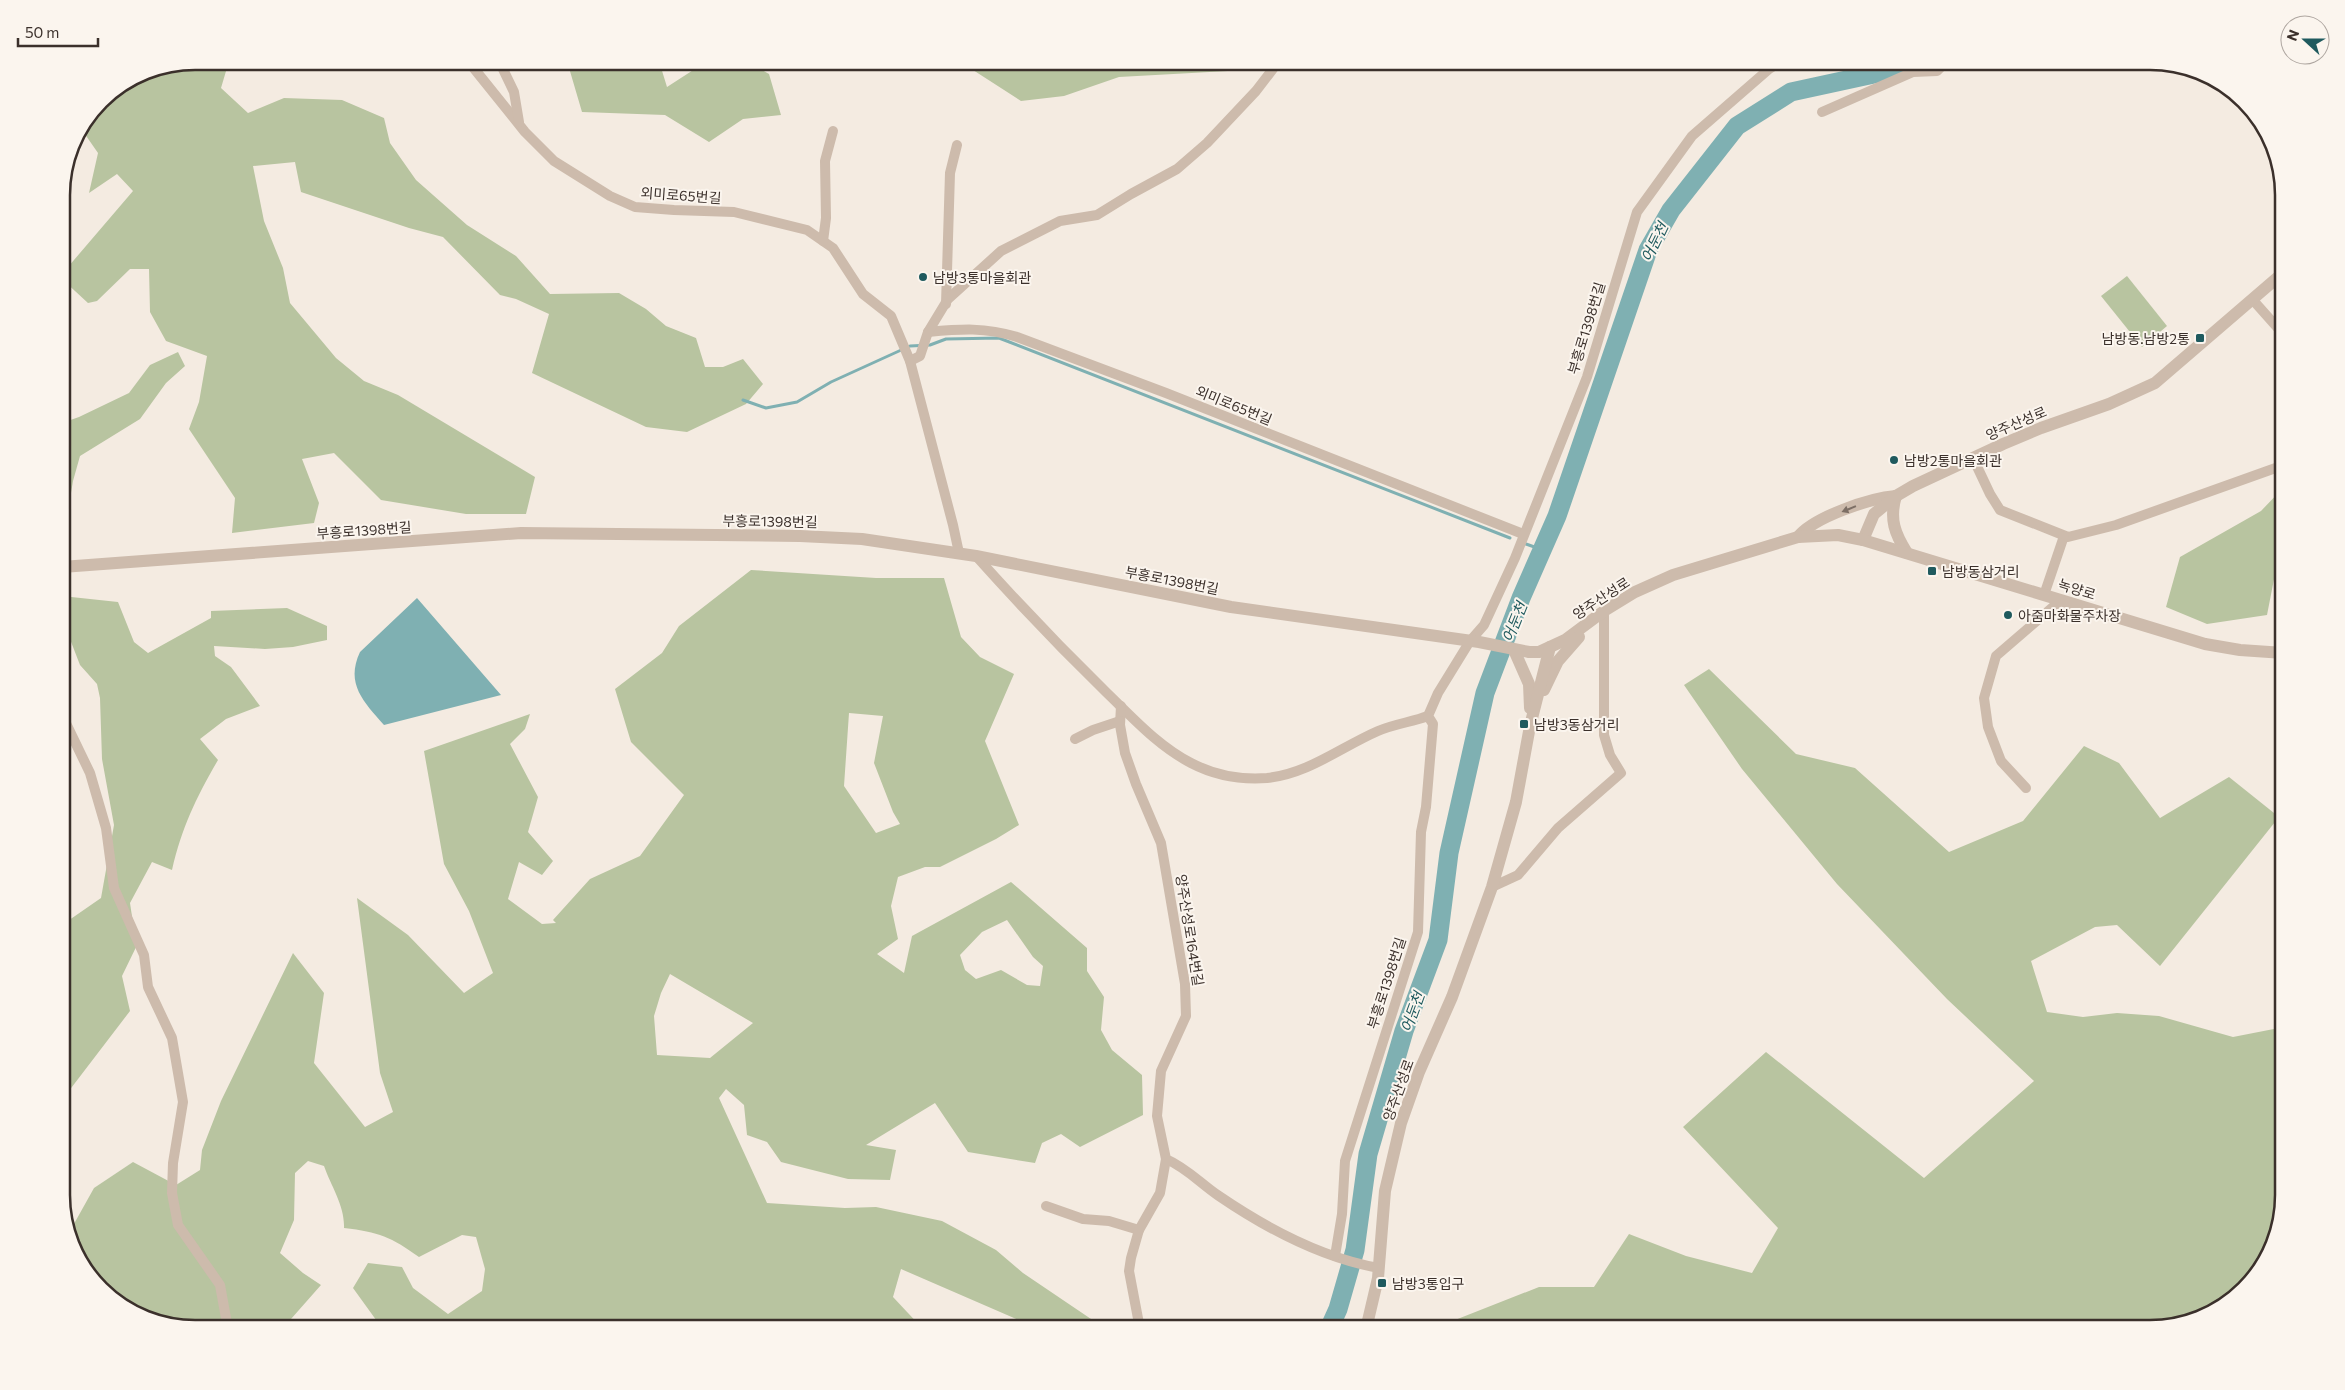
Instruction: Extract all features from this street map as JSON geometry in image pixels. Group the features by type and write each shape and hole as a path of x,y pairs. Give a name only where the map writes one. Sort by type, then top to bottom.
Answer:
{"street":[{"name":"외미로65번길","path":"475,70 519,123 554,161 610,196 635,207 734,212 807,230 833,248 863,294 891,316 907,353 959,553"},
{"path":"503,70 514,92 519,123"},
{"path":"907,353 920,356 927,336 946,304 1001,251 1060,221 1097,215 1177,169 1207,143 1256,91 1272,70"},
{"name":"부흥로1398번길","path":"1335,1256 1342,1214 1345,1161 1418,932 1421,832 1426,807 1433,724 1428,716 1438,693 1484,625 1516,558 1523,534 1547,481 1586,377 1637,212 1692,136 1769,70"},
{"path":"1822,112 1913,72 1938,70"},
{"path":"823,241 826,218 825,161 833,131"},
{"path":"946,304 950,173 957,145"},
{"name":"양주산성로","path":"1369,1320 1374,1302 1373,1267 1385,1191 1401,1123 1419,1072 1452,997 1492,886 1516,802 1530,726 1550,647 1565,640 1600,614 1635,592 1673,575 1798,537 1838,535 1864,540 1874,514 1896,496 1973,458 2041,428 2110,404 2155,383 2275,280"},
{"path":"2252,299 2275,325"},
{"name":"외미로65번길","path":"927,336 956,329 993,330 1017,337 1166,393 1523,534"},
{"path":"1973,458 1990,494 2000,510 2068,537 2116,526 2275,468"},
{"path":"1798,537 1805,528 1822,519 1879,497 1896,496 1892,518 1896,535 1907,553"},
{"name":"부흥로1398번길","path":"70,566 521,533 800,536 862,540 959,553 1231,607 1474,641 1514,650 1539,652 1550,647"},
{"path":"2044,595 2064,536"},
{"name":"녹양로","path":"1864,540 2205,644 2240,650 2275,652"},
{"name":"양주산성로164번길","path":"976,556 1058,646 1121,706 1128,761 1161,843 1185,984 1186,1016 1161,1071 1157,1116 1166,1159 1160,1193 1140,1230 1130,1271 1138,1320"},
{"path":"2026,788 2001,761 1988,727 1984,698 1996,656 2061,600"},
{"path":"1530,726 1558,662 1600,614"},
{"path":"1492,886 1518,875 1558,828 1621,773 1610,755 1604,736 1600,614"},
{"path":"1514,650 1529,684 1530,726"},
{"path":"1075,739 1124,718 1190,763 1224,777 1268,778 1315,765 1338,750 1378,731 1428,716"},
{"path":"70,732 90,774 106,828 114,888 144,955 148,987 172,1038 183,1102 173,1164 172,1192 178,1225 220,1285 226,1320"},
{"path":"1166,1159 1193,1174 1210,1190 1241,1210 1278,1231 1335,1256 1373,1267"},
{"path":"1046,1206 1083,1219 1109,1221 1140,1230"}],"green space":[{"path":"226,70 221,88 248,113 284,98 342,100 384,118 390,143 416,180 467,225 516,256 550,294 619,293 646,309 666,326 696,338 705,367 723,367 743,359 763,384 746,404 687,432 646,427 532,373 549,314 516,299 500,295 443,237 409,228 301,192 295,162 253,166 264,221 283,268 290,303 336,358 364,381 398,395 535,477 526,514 466,514 381,500 334,453 302,459 319,503 314,523 232,533 235,498 189,429 199,402 207,356 166,341 150,312 149,269 130,269 97,301 88,303 70,286 70,265 133,191 117,174 89,193 98,153 85,135 96,119 113,101 132,87 171,72"},
{"path":"570,70 662,70 667,87 693,70 762,70 769,74 781,115 743,119 709,142 665,115 582,112"},
{"path":"973,70 1246,70 1119,77 1064,96 1021,101"},
{"path":"2127,276 2167,326 2142,347 2101,296"},
{"path":"178,352 185,366 166,383 140,419 80,456 70,499 70,420 129,393 150,365"},
{"path":"2275,496 2275,574 2267,615 2207,624 2166,607 2180,557 2261,511"},
{"path":"751,570 876,578 944,578 961,637 980,657 1014,674 985,741 1019,825 996,839 940,867 925,867 898,877 891,906 898,939 877,954 904,973 912,936 1011,882 1087,948 1087,971 1104,997 1101,1030 1112,1050 1142,1075 1143,1115 1080,1147 1061,1134 1042,1143 1035,1163 968,1152 935,1103 866,1145 896,1150 890,1180 848,1179 781,1162 767,1142 747,1135 744,1105 726,1089 719,1098 767,1203 845,1208 876,1207 942,1221 996,1250 1023,1273 1093,1320 1018,1320 901,1269 893,1297 915,1320 376,1320 353,1288 368,1263 402,1267 413,1288 448,1314 482,1291 485,1269 476,1237 462,1235 419,1257 384,1236 367,1231 344,1228 340,1204 324,1166 308,1161 295,1173 294,1220 280,1253 303,1273 321,1285 291,1320 179,1319 147,1310 119,1294 91,1264 83,1250 74,1224 94,1188 133,1162 176,1185 200,1170 202,1150 221,1101 293,953 324,993 314,1063 365,1127 393,1112 380,1073 357,898 408,935 464,993 493,973 469,911 444,864 424,751 530,714 525,729 510,744 538,797 528,832 553,861 542,875 519,862 508,899 542,924 556,923 553,920 590,879 640,856 684,795 631,742 615,689 662,653 679,626","holes":["849,713 883,716 874,763 893,812 900,824 876,833 844,786","1007,920 1033,957 1043,966 1040,986 1027,985 1001,970 976,979 965,970 960,955 982,932","670,974 753,1023 710,1058 657,1055 654,1016 661,993"]},
{"path":"70,597 118,602 134,642 148,653 211,618 211,611 287,608 327,626 327,640 293,647 265,649 214,646 215,656 231,667 260,706 226,719 200,739 218,760 190,813 172,870 152,862 130,903 134,930 139,941 122,976 130,1011 70,1090 70,919 101,898 114,825 102,759 100,698 97,684 80,665 70,639"},
{"path":"1709,669 1796,754 1855,768 1949,852 2023,821 2084,746 2119,763 2160,818 2229,777 2275,814 2275,822 2160,966 2117,925 2095,927 2031,961 2047,1012 2083,1017 2117,1013 2159,1016 2233,1037 2275,1029 2274,1211 2271,1227 2258,1258 2249,1271 2226,1294 2198,1310 2182,1316 2150,1320 1455,1320 1539,1287 1594,1287 1629,1234 1686,1256 1752,1273 1778,1228 1683,1127 1766,1052 1924,1178 2034,1081 1947,999 1837,884 1742,769 1684,685"}],"water":[{"path":"417,598 501,695 384,725 359,692 355,674 356,663 360,652"}],"waterway":[{"name":"어둔천","path":"1333,1320 1355,1250 1368,1154 1404,1031 1438,940 1449,853 1485,693 1521,598 1557,516 1648,250 1671,210 1737,126 1791,92 1892,70"},
{"path":"743,400 766,408 797,402 831,382 910,346 930,345 946,339 999,338 1510,538"},
{"path":"1526,544 1543,550"}],"place":[{"name":"남방3통마을회관","path":"923,277"},
{"name":"남방동.남방2통","path":"2200,338"},
{"name":"남방2통마을회관","path":"1894,460"},
{"name":"남방동삼거리","path":"1932,571"},
{"name":"아줌마화물주차장","path":"2008,615"},
{"name":"남방3동삼거리","path":"1524,724"},
{"name":"남방3통입구","path":"1382,1283"}]}
